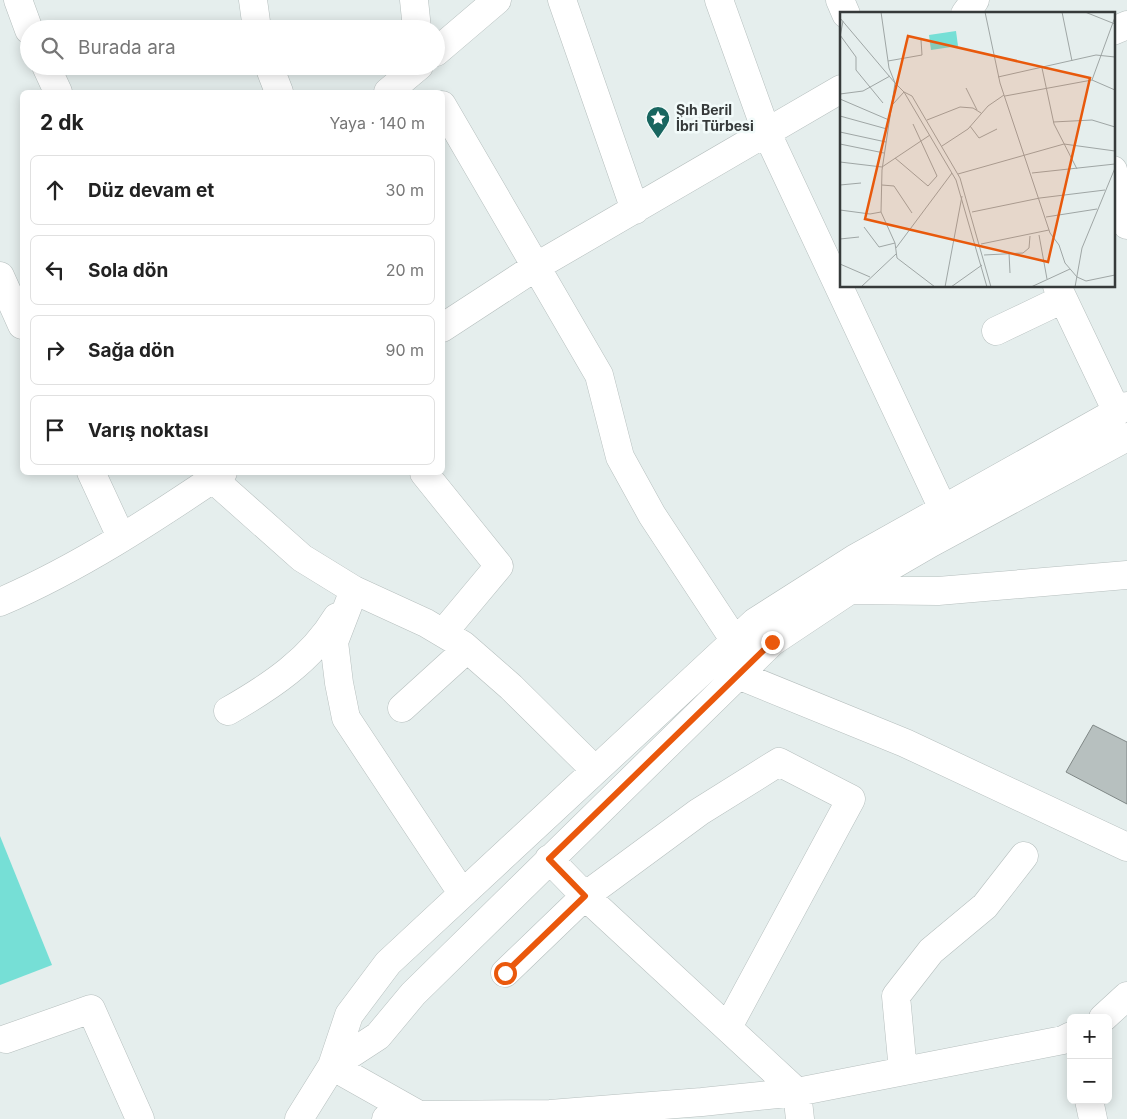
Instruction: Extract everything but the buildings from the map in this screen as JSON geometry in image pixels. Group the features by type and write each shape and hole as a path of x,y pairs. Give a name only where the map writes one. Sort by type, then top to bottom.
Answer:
{"street":[{"path":"18,0 25,20"},
{"path":"253,0 256,20"},
{"path":"414,0 416,20"},
{"path":"445,44 497,0"},
{"path":"562,0 635,210"},
{"path":"719,0 766,132 943,509"},
{"path":"840,0 845,12"},
{"path":"967,12 975,0"},
{"path":"1114,31 1127,25"},
{"path":"50,75 57,90"},
{"path":"273,75 279,90"},
{"path":"390,90 409,75"},
{"path":"425,75 434,90"},
{"path":"445,326 537,266 840,90"},
{"path":"445,110 599,375 620,457 652,515 735,640"},
{"path":"1114,174 1127,225"},
{"path":"10,287 20,319"},
{"path":"299,1119 332,1066 349,1016 388,963 735,640 764,616 854,559 1122,409 1060,292 996,331"},
{"path":"332,1066 378,1036 413,994 772,642 850,590 931,543 1127,437"},
{"path":"92,475 121,537"},
{"path":"426,475 499,566 443,633"},
{"path":"0,602 38,585 121,537 218,476 302,558 354,590 384,602 443,633 467,649 511,687 595,770"},
{"path":"850,590 938,591 1127,575"},
{"path":"228,711 269,687 307,656 329,630 354,590"},
{"path":"354,590 334,642 346,718 462,893"},
{"path":"402,708 467,649"},
{"path":"738,675 905,743 1127,847"},
{"path":"505,973 585,896 699,812 779,762 851,799 728,1027"},
{"path":"903,1071 896,996 931,950 985,906 1024,856"},
{"path":"549,859 585,896 797,1092 800,1119"},
{"path":"1107,1014 1127,996"},
{"path":"6,1039 91,1009 140,1119"},
{"path":"386,1119 419,1115 572,1116 718,1110 903,1071 1067,1044"},
{"path":"332,1066 419,1115"},
{"path":"1090,1104 1093,1119"}],"shaded area":[{"path":"0,836 52,965 0,985"}],"place":[{"name":"Şıh Beril İbri Türbesi","path":"658,139"}],"route":[{"path":"505,973 585,896 549,859 772,642"}]}
